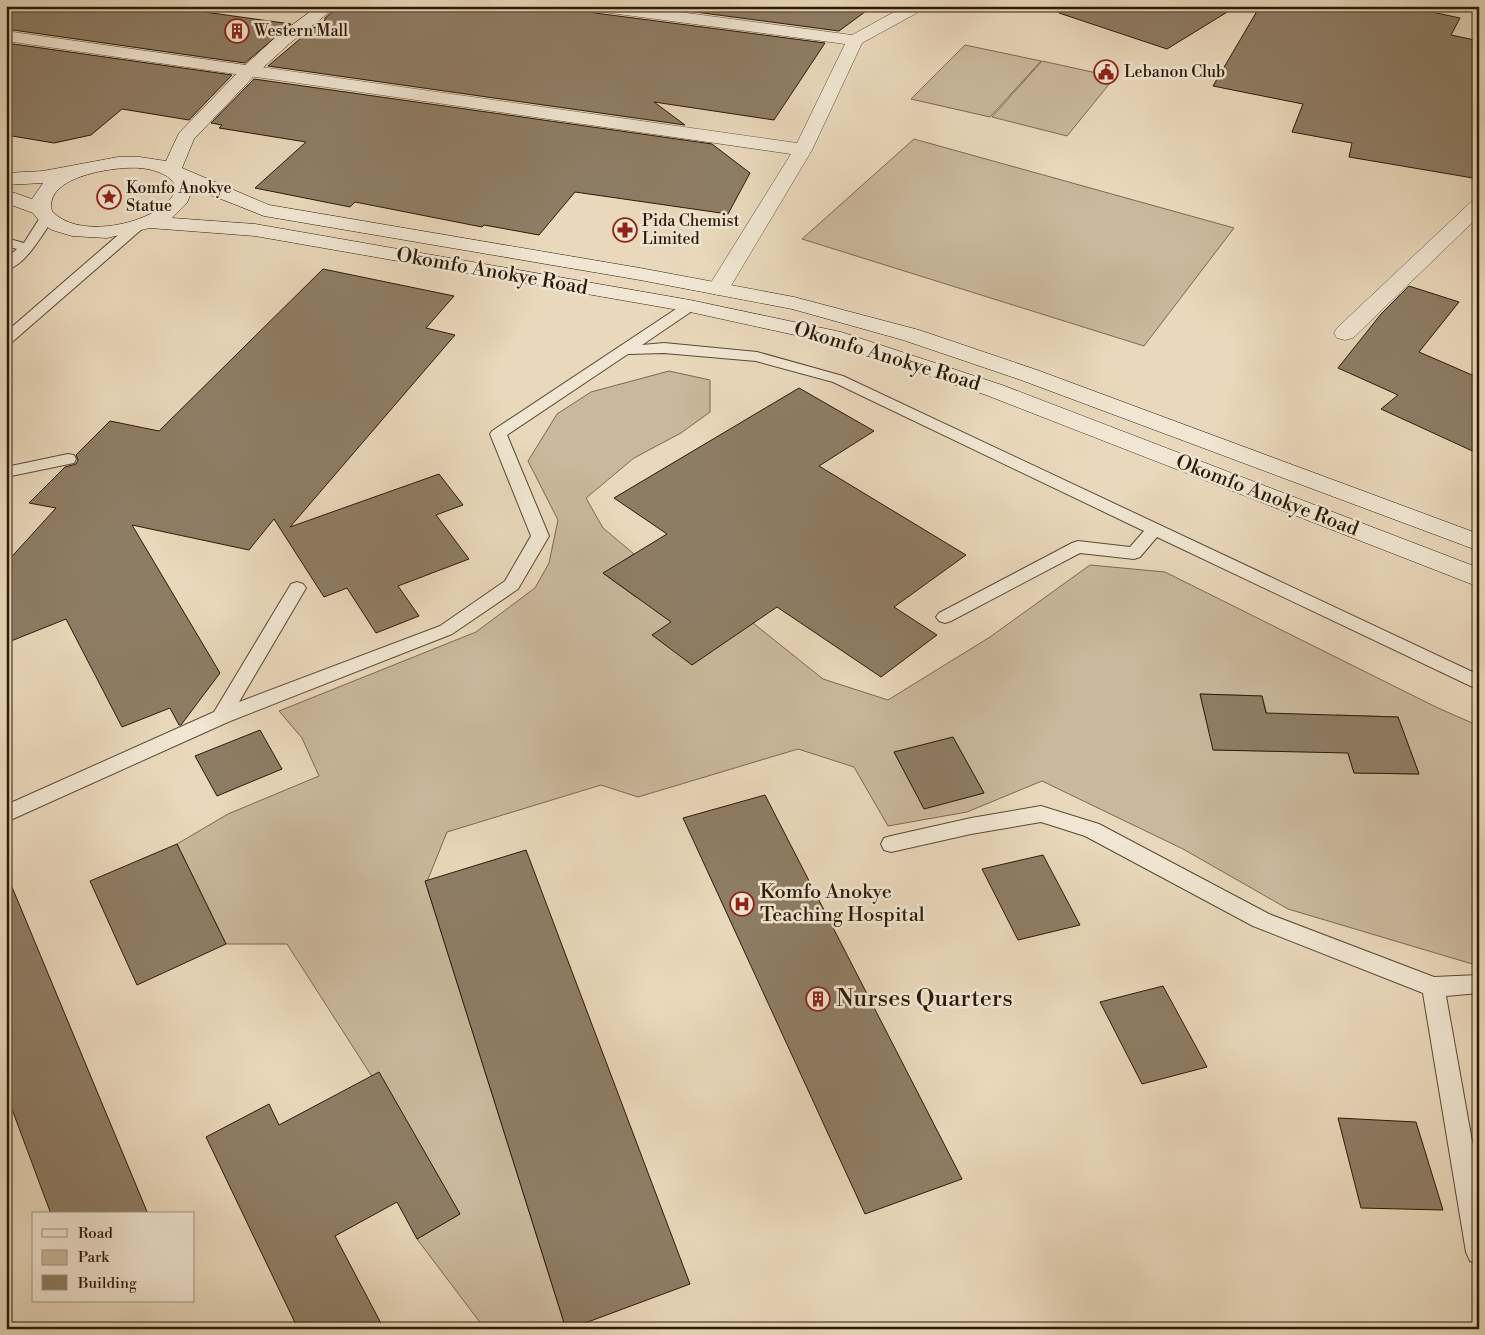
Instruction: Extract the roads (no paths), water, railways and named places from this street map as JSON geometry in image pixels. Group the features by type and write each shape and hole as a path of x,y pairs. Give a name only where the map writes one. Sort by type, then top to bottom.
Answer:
{"main road":[{"path":"6,196 43,214 58,226 84,232 116,230 143,224 166,213 178,203 184,193 184,183 175,172 186,137 249,71 283,40 328,6"},
{"path":"596,6 855,40 918,6"},
{"path":"6,36 804,150"},
{"path":"718,289 804,150 855,40"},
{"path":"6,179 44,177 112,163 186,137"},
{"name":"Okomfo Anokye Road","path":"112,163 149,163 175,172 264,210 794,303 910,334 1029,375 1479,543"},
{"path":"43,214 42,198 51,186 68,176 88,168"},
{"path":"1345,332 1469,228 1479,205"},
{"name":"Okomfo Anokye Road","path":"143,224 255,230 690,306 833,337 994,390 1479,578"}],"lane":[{"path":"6,266 27,248 43,214"},
{"path":"6,340 143,224"},
{"path":"6,242 27,248"},
{"path":"6,814 221,717 446,630 512,585 540,536 498,434 690,306"},
{"path":"624,350 664,348 757,357 838,379 1479,683"},
{"path":"6,472 68,459"},
{"path":"945,617 1078,547 1134,553 1155,529"},
{"path":"221,717 297,588"},
{"path":"890,844 971,826 1041,814 1092,830 1261,920 1433,987 1479,984"},
{"path":"1433,987 1479,1252"}],"place":[{"name":"Western Mall","path":"237,31"},
{"name":"Lebanon Club","path":"1106,72"},
{"name":"Komfo Anokye Statue","path":"109,197"},
{"name":"Pida Chemist Limited","path":"625,230"},
{"name":"Komfo Anokye Teaching Hospital","path":"742,904"},
{"name":"Nurses Quarters","path":"818,999"}]}
